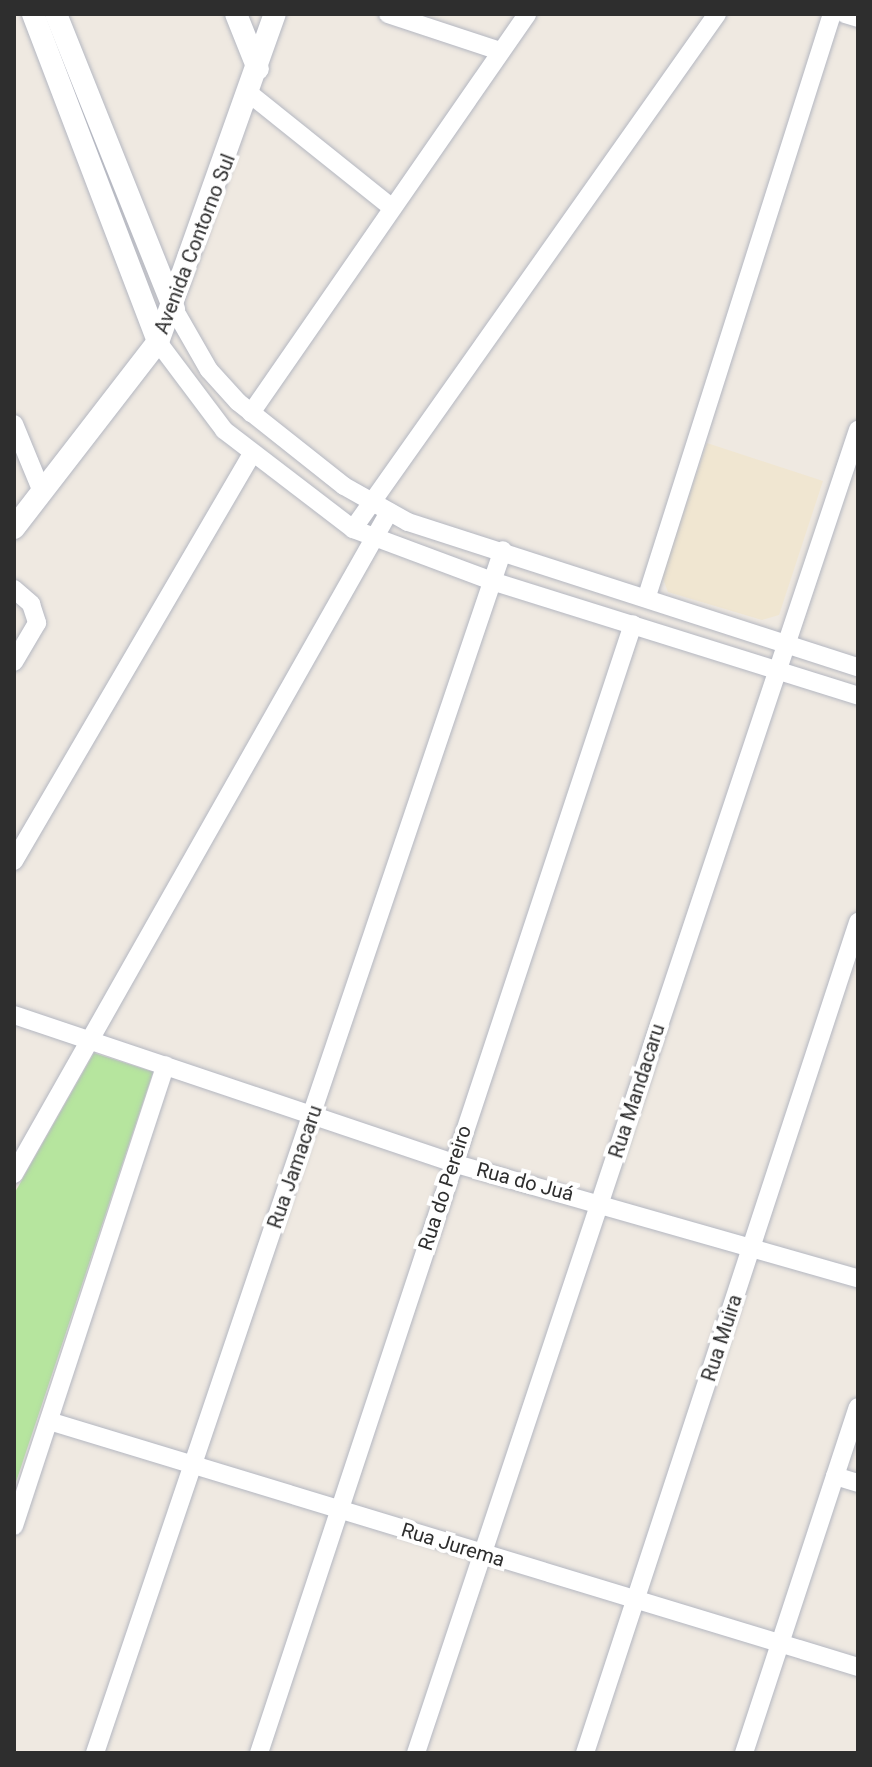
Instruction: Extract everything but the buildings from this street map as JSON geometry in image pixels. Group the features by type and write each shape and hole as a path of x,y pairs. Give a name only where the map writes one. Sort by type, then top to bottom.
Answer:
{"street":[{"path":"33,14 72,85 174,309 209,370 251,413 381,507 858,667"},
{"path":"56,14 72,85 158,342 224,430 252,454 353,529 376,541 492,581 778,667 858,696"},
{"path":"236,14 258,69"},
{"name":"Avenida Contorno Sul","path":"14,528 158,342 174,309 275,14"},
{"path":"388,14 500,51"},
{"path":"251,413 527,14"},
{"path":"353,529 381,507 717,14"},
{"path":"647,596 832,14"},
{"path":"845,14 858,18"},
{"path":"250,94 391,207"},
{"path":"14,426 42,492"},
{"name":"Rua Mandacaru","path":"416,1753 858,430"},
{"path":"14,861 252,454"},
{"path":"14,1174 376,541 381,507"},
{"name":"Rua Jamacaru","path":"95,1753 191,1464 315,1112 503,550"},
{"path":"14,589 37,612 37,623 14,662"},
{"name":"Rua do Pereiro","path":"259,1753 633,624"},
{"name":"Rua Muira","path":"585,1753 858,922"},
{"name":"Rua do Juá","path":"14,1015 315,1112 453,1163 858,1278"},
{"path":"14,1526 166,1065"},
{"path":"744,1753 858,1407"},
{"name":"Rua Jurema","path":"49,1421 858,1667"},
{"path":"835,1476 858,1483"}],"shaded area":[{"path":"707,443 823,481 779,615 762,620 668,592 662,576"}],"green space":[{"path":"94,1053 153,1072 14,1488 14,1194"}]}
